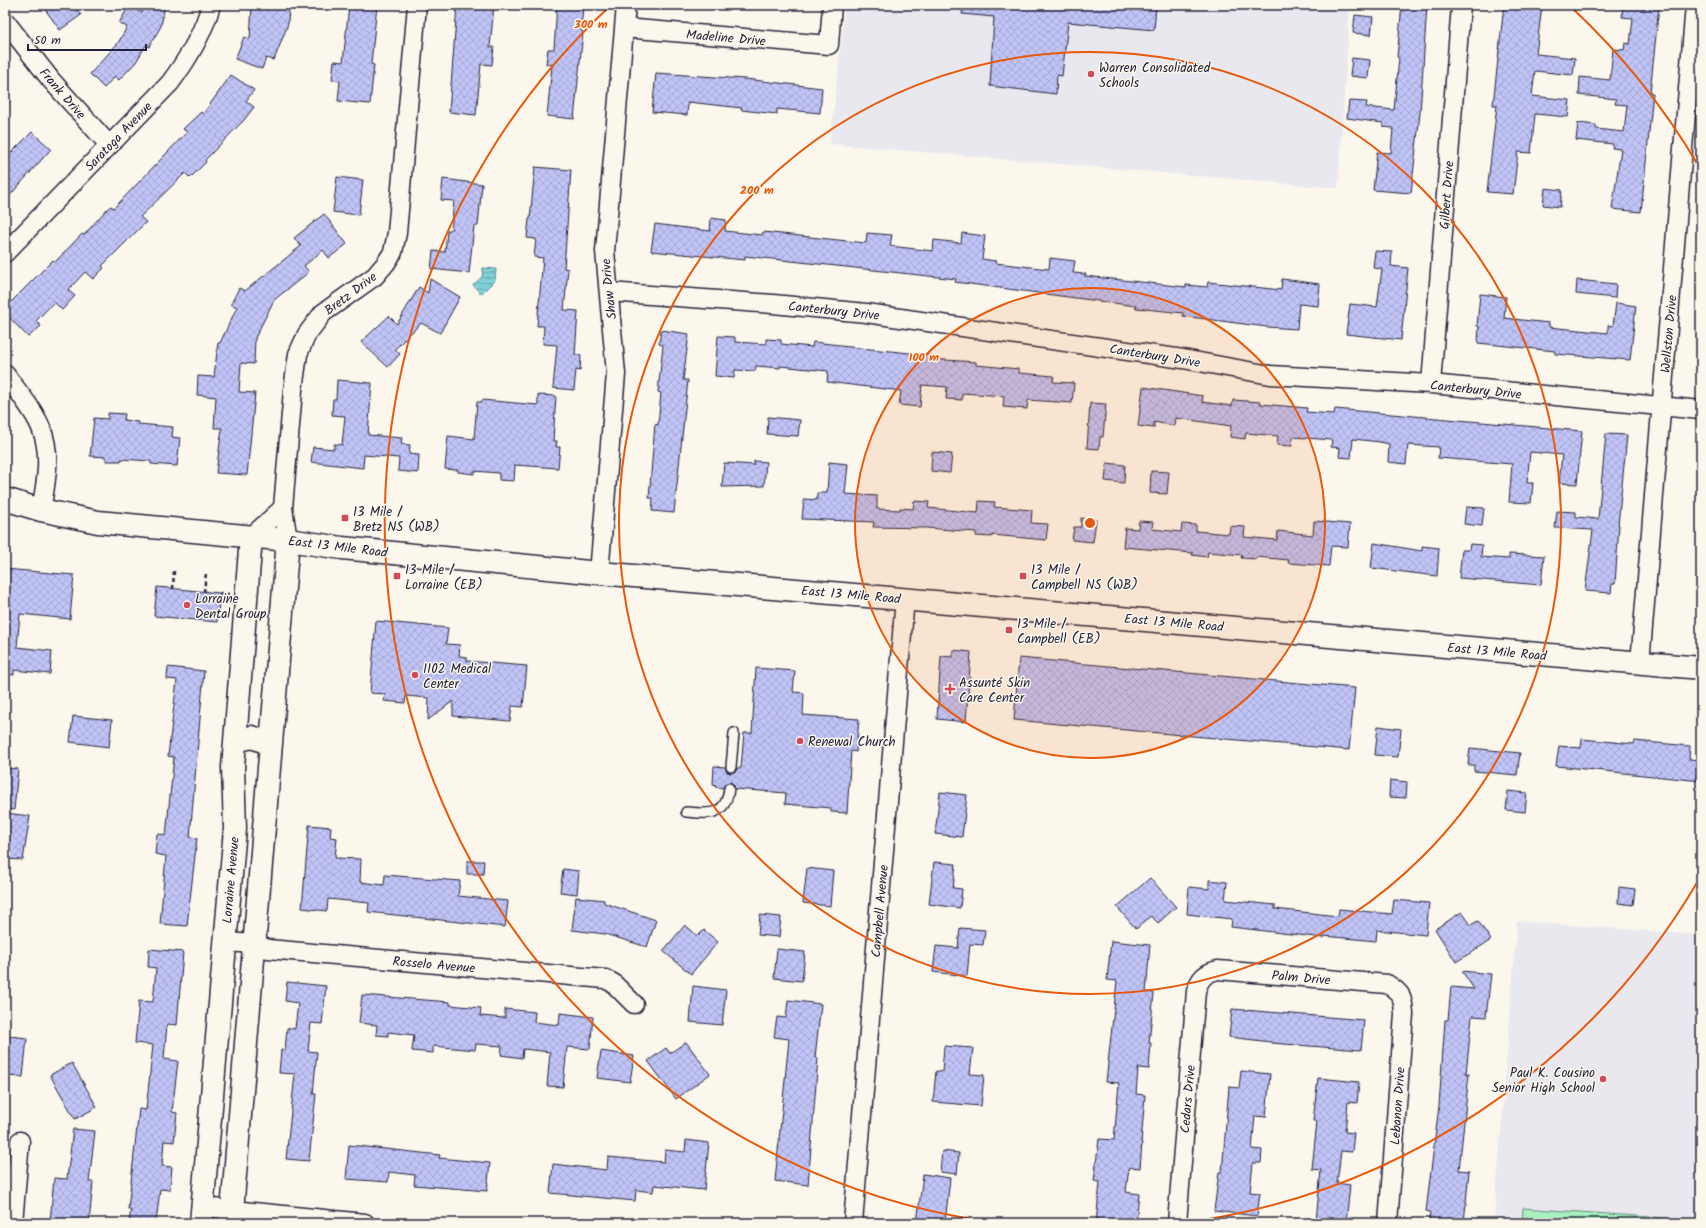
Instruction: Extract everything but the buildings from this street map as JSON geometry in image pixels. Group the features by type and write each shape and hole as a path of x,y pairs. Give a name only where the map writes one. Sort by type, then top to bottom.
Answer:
{"main road":[{"name":"East 13 Mile Road","path":"5,499 41,510 120,525 288,540 342,548 599,573 905,598 1701,668"},
{"name":"Lorraine Avenue","path":"202,1215 235,829 232,783 234,741 251,537"},
{"path":"232,1217 288,540"},
{"path":"234,741 252,737 271,744"}],"street":[{"name":"Saratoga Avenue","path":"5,253 170,83 185,63 202,32 211,5"},
{"name":"Bretz Drive","path":"288,540 283,508 293,390 298,354 307,334 322,313 375,276 386,264 393,252 397,233 417,5"},
{"name":"Shaw Drive","path":"599,573 616,374 605,251 626,5"},
{"name":"Madeline Drive","path":"624,28 829,45 832,5"},
{"name":"Gilbert Drive","path":"1431,384 1461,5"},
{"name":"Wellston Drive","path":"1640,663 1695,5"},
{"name":"Frank Drive","path":"5,21 50,80 109,145"},
{"name":"Canterbury Drive","path":"609,292 773,304 866,313 1183,359 1270,375 1431,384 1701,410"},
{"path":"5,374 34,415 41,428 45,442 47,479 41,510"},
{"path":"251,537 283,508"},
{"name":"Campbell Avenue","path":"853,1223 905,598"},
{"name":"Rosselo Avenue","path":"225,942 255,944 268,949 605,979 613,983 634,1004"},
{"name":"Palm Drive","path":"1203,976 1209,972 1218,970 1387,984 1399,991"},
{"name":"Cedars Drive","path":"1177,1223 1196,991 1203,976"},
{"name":"Lebanon Drive","path":"1388,1223 1404,1014 1403,1001 1399,991"},
{"path":"13,1223 20,1141"},
{"path":"202,1215 365,1223"}],"lane":[{"path":"731,767 734,733"},
{"path":"686,812 710,814 716,812 726,802 729,788"}],"path":[{"path":"173,589 174,570"},
{"path":"204,592 206,573"}],"shaded area":[{"name":"Warren Consolidated Schools","path":"845,5 1350,5 1338,188 830,144"},
{"name":"Paul K. Cousino Senior High School","path":"1517,921 1701,935 1701,1223 1494,1223"}],"green space":[{"path":"1523,1208 1679,1219 1679,1223 1522,1223"}],"water":[{"path":"483,268 496,269 495,280 481,294 473,285 482,277"}],"place":[{"name":"Warren Consolidated Schools","path":"1091,74"},
{"name":"13 Mile / Bretz NS (WB)","path":"345,518"},
{"name":"13 Mile / Lorraine (EB)","path":"397,576"},
{"name":"13 Mile / Campbell NS (WB)","path":"1023,576"},
{"name":"Lorraine Dental Group","path":"187,605"},
{"name":"13 Mile / Campbell (EB)","path":"1009,630"},
{"name":"1102 Medical Center","path":"415,675"},
{"name":"Assunté Skin Care Center","path":"950,689"},
{"name":"Renewal Church","path":"800,741"},
{"name":"Paul K. Cousino Senior High School","path":"1603,1079"}]}
